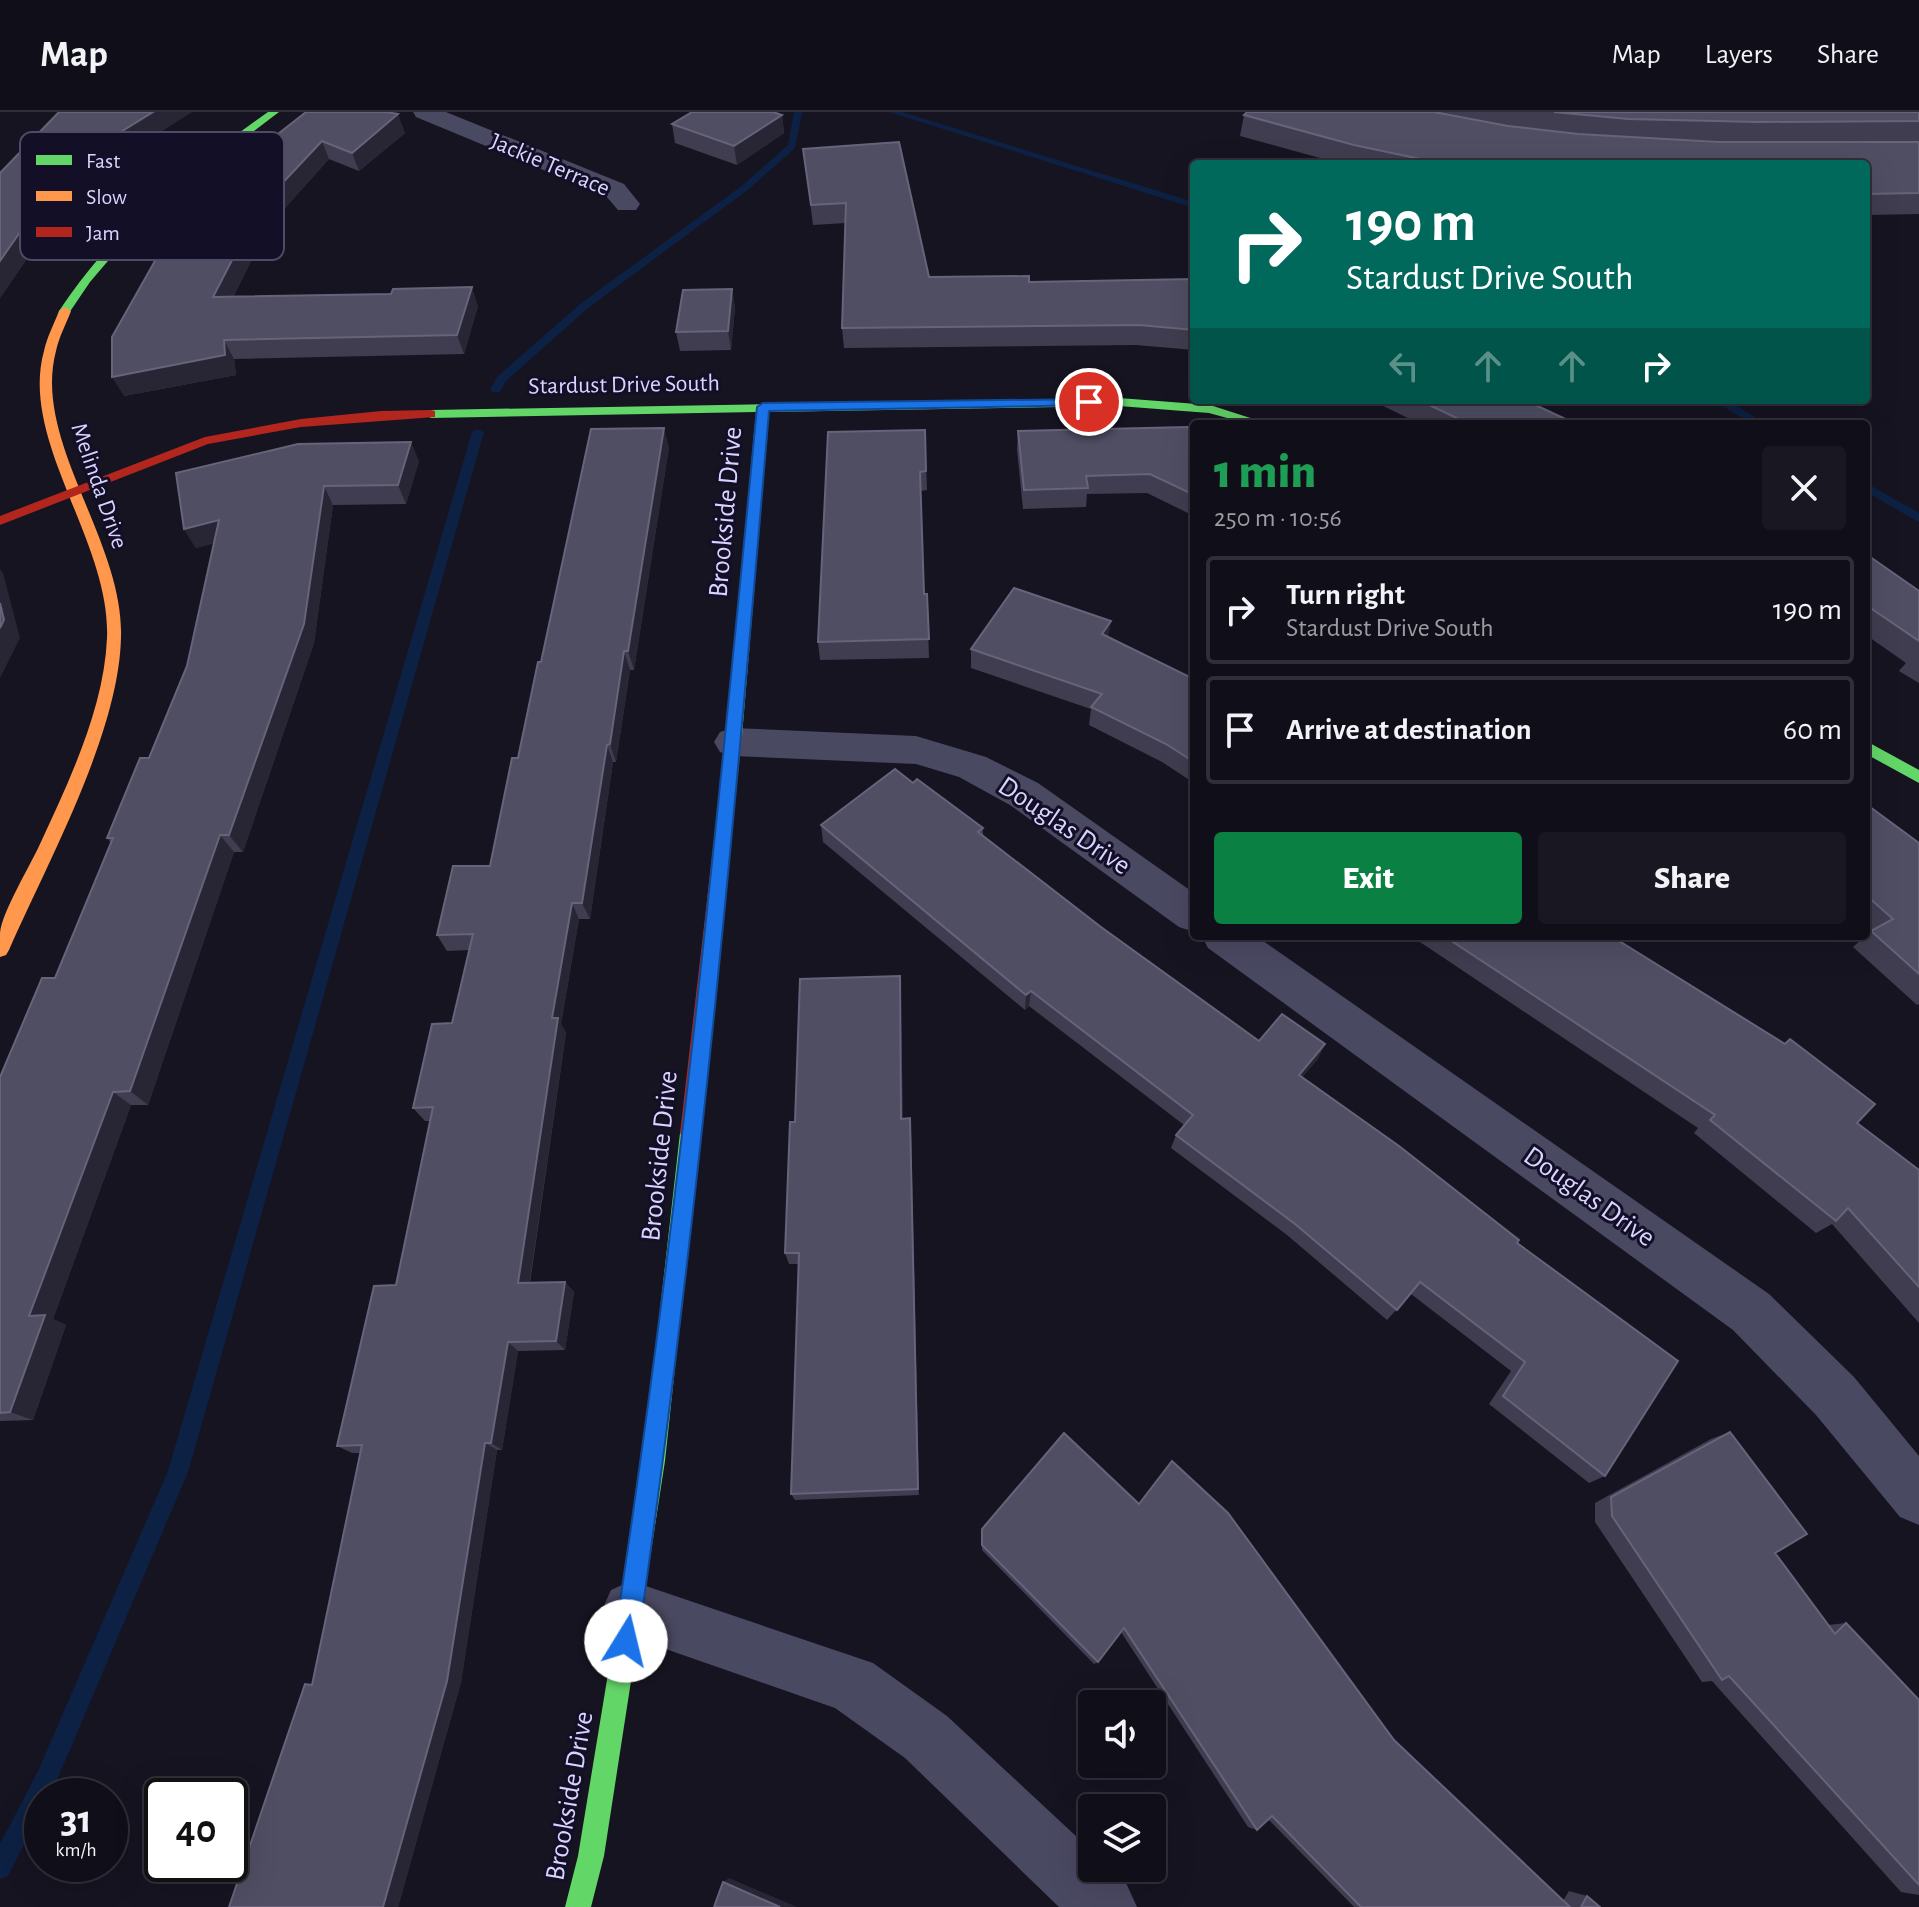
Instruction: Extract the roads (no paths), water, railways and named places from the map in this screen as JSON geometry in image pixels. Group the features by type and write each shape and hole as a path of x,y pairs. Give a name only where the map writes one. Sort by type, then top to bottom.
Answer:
{"street":[{"name":"Melinda Drive","path":"249,132 274,112"},
{"name":"Jackie Terrace","path":"425,112 615,190 627,204"},
{"name":"Melinda Drive","path":"0,950 81,762 105,690 114,633 109,588 50,421 46,364 54,328 102,260"},
{"name":"Stardust Drive South","path":"0,521 205,441 301,423 381,415 1119,402 1190,404"},
{"name":"Stardust Drive South","path":"1196,404 1254,420"},
{"name":"Brookside Drive","path":"578,1907 591,1856 654,1461 733,742 763,407"},
{"name":"Douglas Drive","path":"733,742 916,750 972,767 1024,794 1190,912"},
{"path":"1870,749 1919,777"},
{"name":"Douglas Drive","path":"1229,940 1751,1312 1835,1396 1919,1498"},
{"path":"631,1610 852,1684 926,1737 1105,1907"}],"waterway":[{"path":"496,390 501,379 584,306 746,187 792,146 798,112"},
{"path":"893,112 1190,204"},
{"path":"1726,404 1753,420"},
{"path":"0,1868 46,1779 178,1472 478,432"},
{"path":"1870,489 1919,518"}]}
